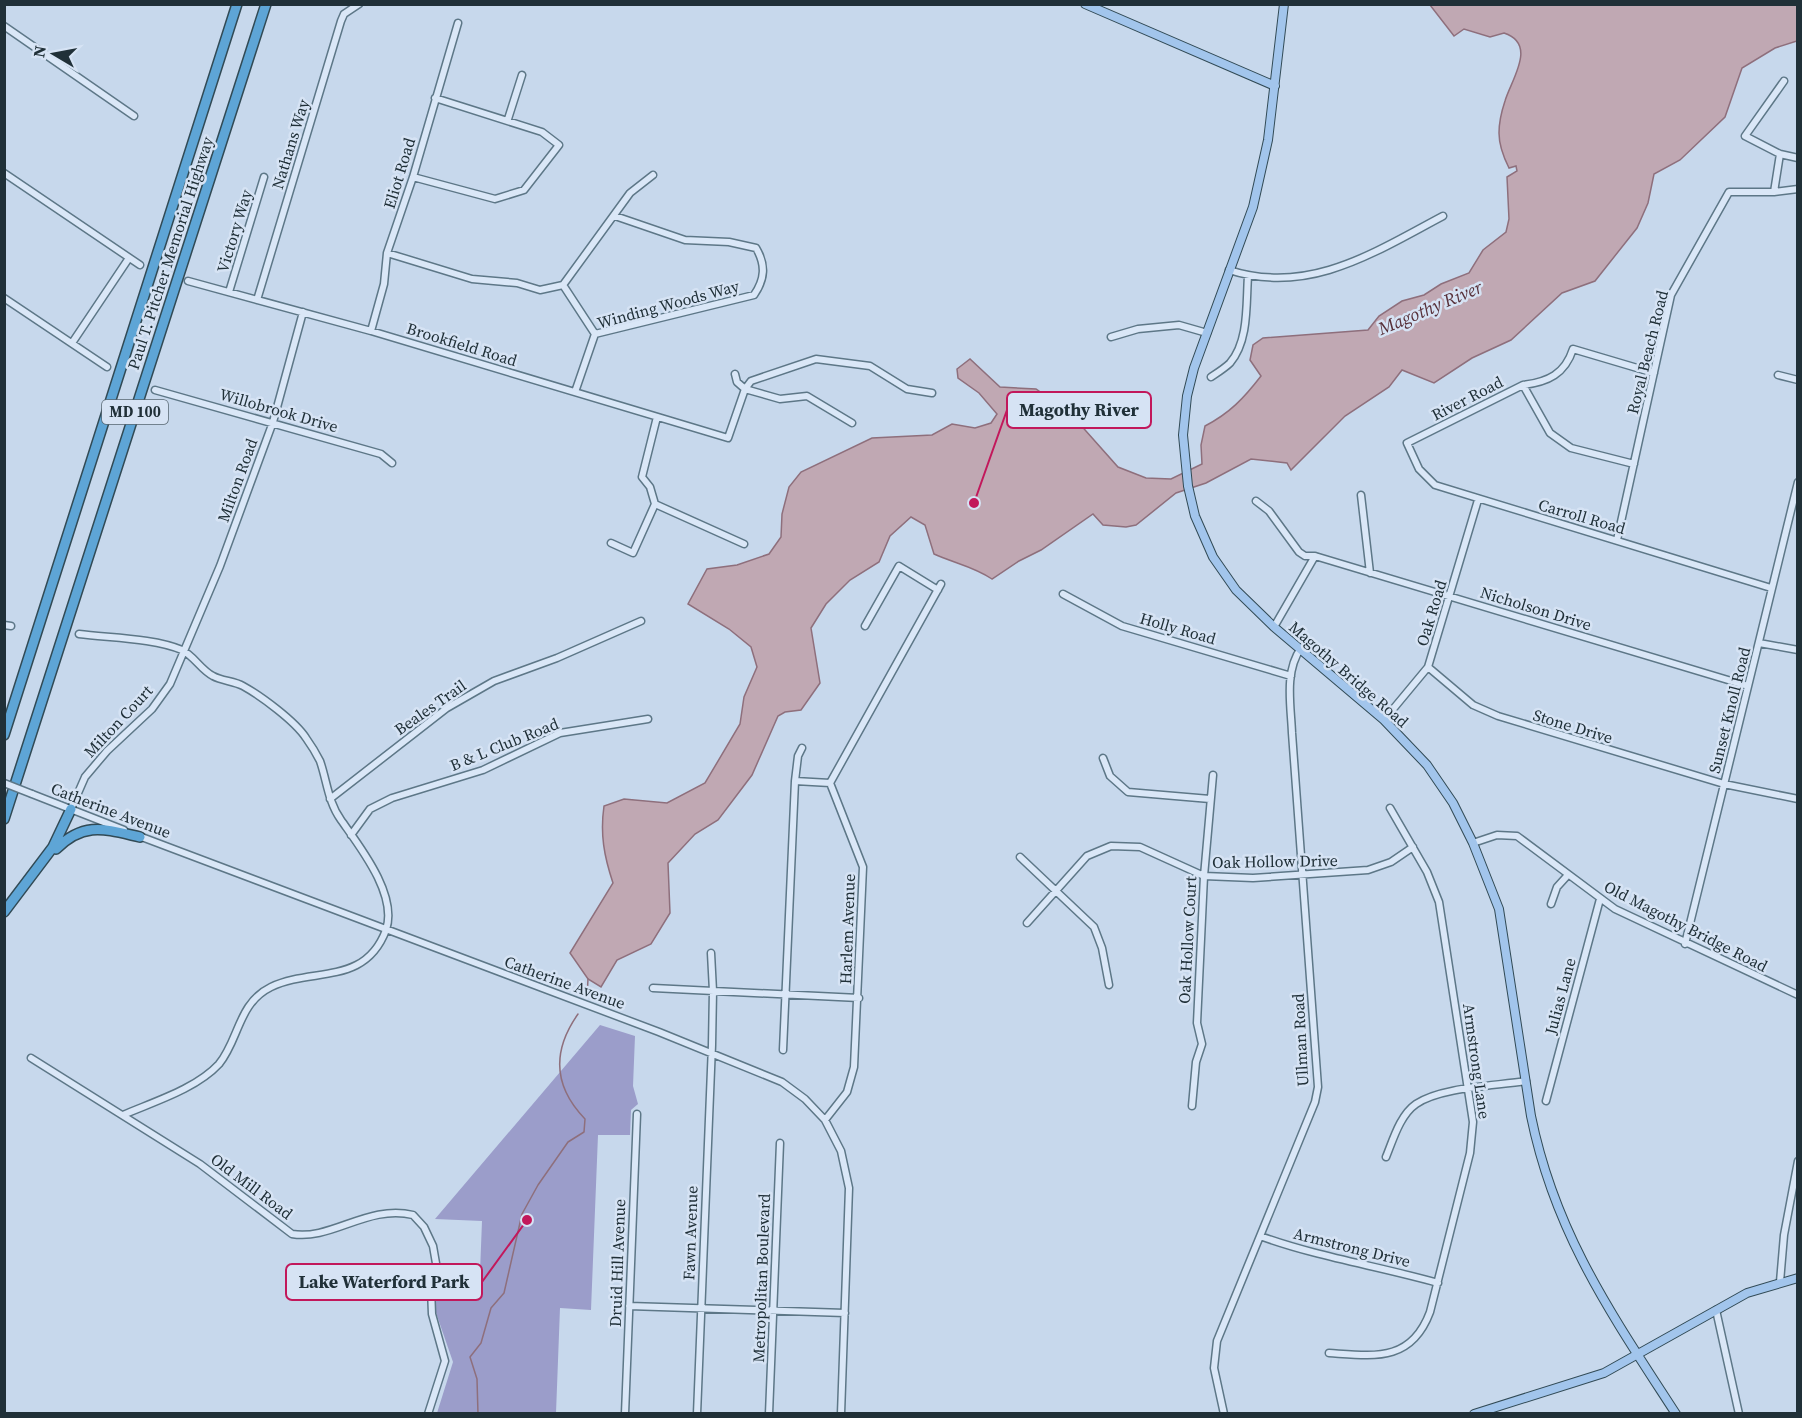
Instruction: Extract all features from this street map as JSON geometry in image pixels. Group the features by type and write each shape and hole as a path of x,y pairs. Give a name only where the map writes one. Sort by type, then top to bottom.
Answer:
{"highway":[{"name":"Paul T. Pitcher Memorial Highway","path":"4,735 235,4"},
{"name":"Paul T. Pitcher Memorial Highway","path":"4,819 266,4"},
{"path":"4,912 62,833 70,809"},
{"path":"40,866 65,840 82,831 106,829 140,837"}],"main road":[{"path":"1085,4 1275,86"},
{"name":"Magothy Bridge Road","path":"1284,4 1268,141 1252,207 1187,396 1183,435 1185,469 1198,524 1223,573 1249,604 1384,720 1427,765 1453,803 1473,843 1499,909 1538,1149 1566,1229 1600,1296 1677,1413"},
{"path":"1474,1413 1585,1380 1638,1355 1747,1293 1797,1278"}],"street":[{"name":"Nathans Way","path":"257,300 341,21 344,14 359,4"},
{"name":"Eliot Road","path":"371,331 384,284 387,253 413,177 458,23"},
{"path":"4,26 134,116"},
{"path":"508,119 522,75"},
{"path":"1784,81 1745,136 1780,154 1797,158"},
{"path":"413,177 495,199 524,190 559,146 542,132 508,119 435,98"},
{"path":"1780,154 1774,192 1797,189"},
{"path":"4,173 140,265"},
{"path":"387,253 472,279 517,283 540,290 563,285 630,193 653,176"},
{"name":"Victory Way","path":"229,292 264,177"},
{"name":"Royal Beach Road","path":"1617,540 1671,295 1729,192 1774,192"},
{"name":"Winding Woods Way","path":"575,392 595,334 754,295 762,284 764,269 756,248 729,242 685,240 615,216"},
{"path":"1229,270 1248,276 1308,274 1340,269 1443,216"},
{"path":"72,343 129,258"},
{"path":"1211,377 1230,363 1238,349 1243,335 1248,276"},
{"name":"Brookfield Road","path":"188,281 371,331 728,438 745,388"},
{"path":"563,285 595,334"},
{"path":"4,298 107,367"},
{"name":"Milton Road","path":"184,651 220,566 273,422 303,312"},
{"path":"1111,337 1138,329 1179,325 1207,333"},
{"name":"River Road","path":"1407,443 1523,385 1541,383 1557,375 1569,361 1573,349 1654,373"},
{"path":"745,388 760,376 816,359 870,366 907,389 932,393"},
{"path":"735,374 736,382 745,388 780,399 807,396 852,423"},
{"path":"1778,375 1797,380"},
{"path":"1523,385 1551,433 1571,448 1634,464"},
{"name":"Willobrook Drive","path":"155,390 381,454 392,463"},
{"path":"611,543 633,553 655,504 650,487 642,477 657,417"},
{"name":"Carroll Road","path":"1407,443 1419,470 1435,485 1772,588"},
{"name":"Sunset Knoll Road","path":"1685,944 1760,643 1797,482"},
{"path":"1361,495 1370,573"},
{"name":"Oak Road","path":"1384,720 1428,667 1478,500"},
{"name":"Nicholson Drive","path":"1256,501 1269,511 1299,552 1305,556 1315,556 1748,686"},
{"path":"655,504 744,544"},
{"path":"1274,627 1315,556"},
{"path":"795,781 830,783 940,587 899,566 865,626"},
{"name":"Holly Road","path":"1063,594 1122,626 1291,676"},
{"name":"Beales Trail","path":"330,799 447,708 494,681 557,658 641,621"},
{"path":"79,634 167,646 184,651 214,677 241,685 261,698 304,734 319,760 332,808 372,866 388,902 387,928 374,953 361,964 270,987 249,1005 237,1024 230,1049 217,1066 192,1084 123,1115"},
{"path":"1760,643 1797,651"},
{"name":"Ullman Road","path":"1224,1413 1214,1368 1217,1341 1315,1102 1318,1088 1291,676 1295,656 1301,648"},
{"name":"Milton Court","path":"70,809 86,777 100,759 152,709 170,684 184,651"},
{"name":"Stone Drive","path":"1428,667 1473,705 1497,716 1724,784 1797,799"},
{"name":"B & L Club Road","path":"351,835 370,809 392,798 507,761 560,733 648,719"},
{"path":"783,1050 795,781 798,756 802,748"},
{"path":"1102,759 1110,776 1128,792 1210,799"},
{"name":"Oak Hollow Court","path":"1192,1106 1196,1062 1202,1044 1197,1023 1204,876 1213,774"},
{"name":"Catherine Avenue","path":"4,783 140,837 387,928 782,1082 805,1099 825,1120 841,1150 849,1188 841,1413"},
{"name":"Harlem Avenue","path":"825,1120 847,1092 854,1068 859,998 863,867 830,783"},
{"name":"Armstrong Lane","path":"1329,1353 1372,1356 1394,1352 1416,1337 1427,1322 1470,1153 1473,1122 1470,1089 1439,902 1413,848 1390,808"},
{"name":"Old Magothy Bridge Road","path":"1473,843 1497,835 1517,836 1567,876 1600,898 1685,944 1797,995"},
{"name":"Oak Hollow Drive","path":"1027,923 1087,856 1111,846 1140,847 1204,876 1253,878 1368,870 1391,862 1413,848"},
{"path":"1020,857 1094,927 1102,948 1109,985"},
{"path":"1551,904 1557,887 1567,876"},
{"name":"Julias Lane","path":"1546,1101 1600,898"},
{"name":"Fawn Avenue","path":"697,1413 714,992 711,953"},
{"path":"653,988 859,998"},
{"name":"Old Mill Road","path":"31,1058 200,1164 292,1234 308,1235 383,1212 413,1215 424,1227 433,1246 437,1269 431,1289 432,1314 445,1361 428,1413"},
{"path":"1386,1157 1401,1123 1415,1105 1437,1096 1526,1081"},
{"name":"Druid Hill Avenue","path":"625,1413 637,1114"},
{"name":"Metropolitan Boulevard","path":"769,1413 780,1143"},
{"path":"1780,1282 1784,1235 1797,1161"},
{"name":"Armstrong Drive","path":"1260,1236 1309,1254 1370,1264 1438,1283"},
{"path":"629,1306 845,1313"},
{"path":"1716,1310 1739,1413"}],"shaded area":[{"path":"600,1025 635,1036 633,1086 638,1104 631,1110 630,1135 598,1135 591,1310 560,1308 556,1413 437,1413 453,1362 433,1304 433,1296 479,1298 482,1221 435,1219"}],"water":[{"name":"Magothy River","path":"1430,5 1797,5 1797,41 1775,48 1742,68 1725,117 1680,160 1654,174 1648,203 1637,228 1595,281 1562,293 1511,340 1472,358 1434,383 1402,370 1389,387 1345,416 1291,470 1287,463 1251,459 1206,483 1176,493 1136,525 1126,527 1103,525 1093,514 1041,550 992,579 934,554 925,525 911,517 890,536 879,562 850,580 826,604 811,628 820,683 801,710 785,712 778,716 752,775 718,820 695,834 668,863 670,913 651,944 617,960 601,987 588,979 570,953 613,883 604,845 602,826 604,806 624,799 667,803 705,783 740,724 744,697 757,667 751,647 729,629 688,604 707,569 737,565 769,554 781,537 782,514 789,487 801,472 872,438 932,435 952,424 975,428 991,423 997,414 979,393 958,378 957,369 970,359 1000,387 1036,389 1070,413 1118,467 1146,478 1171,479 1202,464 1201,445 1205,426 1236,404 1261,376 1250,360 1253,345 1263,338 1368,330 1379,316 1402,301 1424,295 1441,284 1469,273 1483,250 1506,232 1509,219 1507,177 1517,171 1516,166 1509,168 1505,159 1499,129 1508,92 1520,63 1519,45 1514,38 1504,33 1490,37 1464,29 1454,36"}],"waterway":[{"name":"Magothy River","path":"587,997 588,979"},
{"name":"Magothy River","path":"478,1414 477,1379 470,1357 481,1343 491,1308 504,1293 522,1214 538,1185 568,1142 584,1132 585,1119 574,1107 567,1094 560,1068 560,1055 564,1041 578,1014"}],"place":[{"name":"Magothy River","path":"974,503"},
{"name":"Lake Waterford Park","path":"527,1220"}]}
